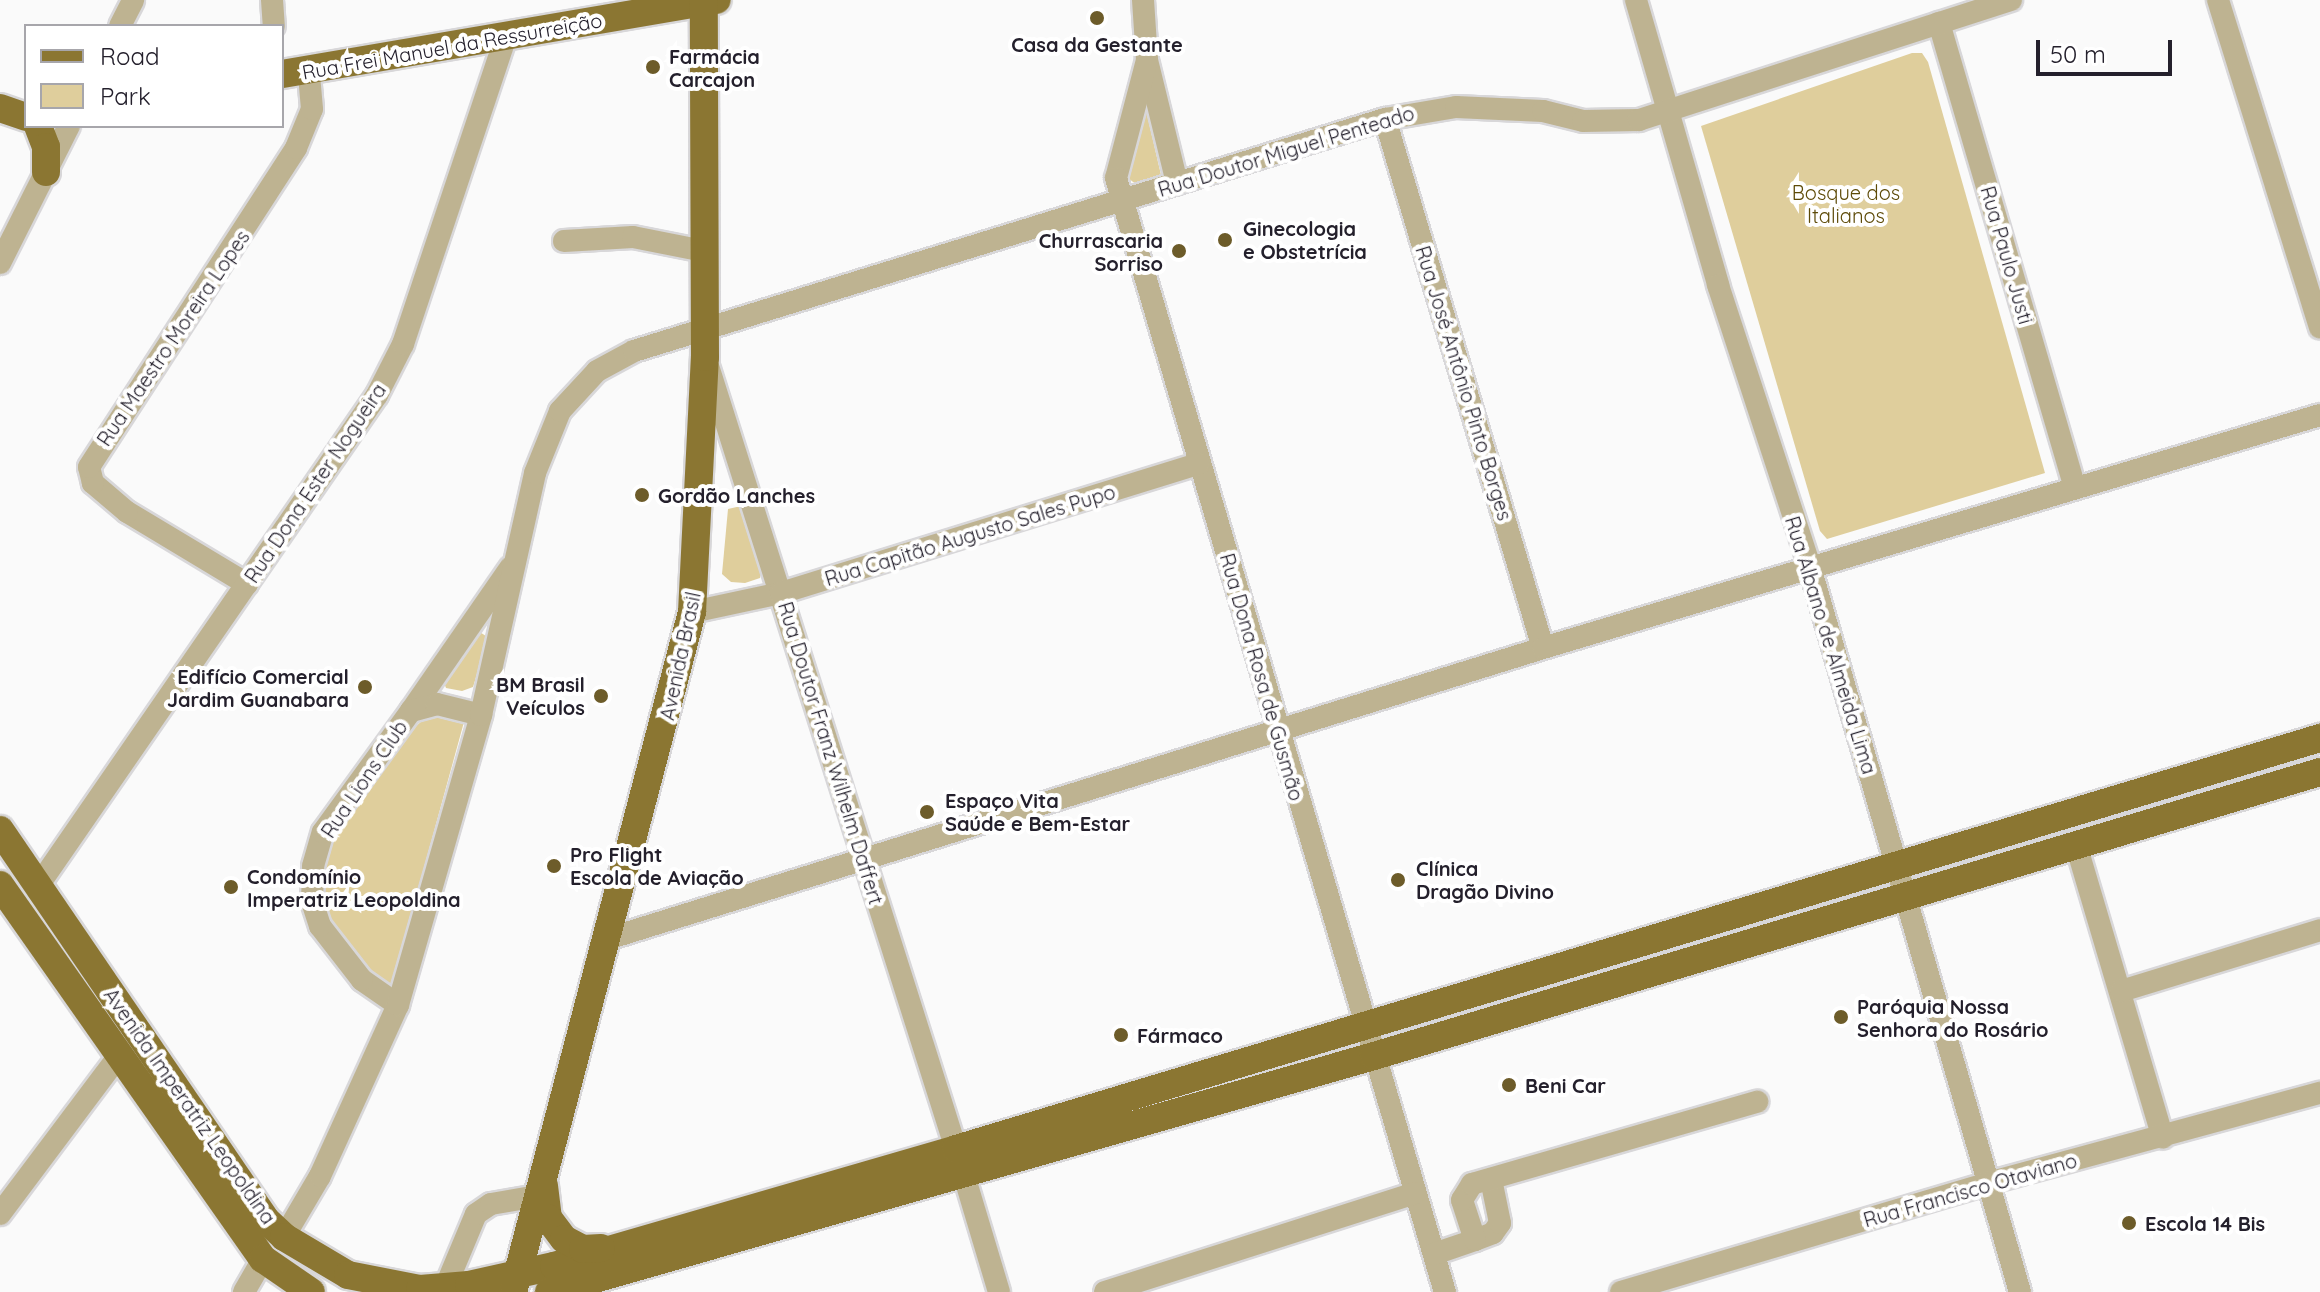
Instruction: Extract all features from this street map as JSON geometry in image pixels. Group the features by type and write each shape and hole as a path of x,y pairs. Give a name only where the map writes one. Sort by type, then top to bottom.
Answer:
{"main road":[{"name":"Rua Frei Manuel da Ressurreição","path":"296,72 708,1"},
{"name":"Avenida Brasil","path":"516,1283 692,612 704,343 708,1"},
{"path":"0,107 24,104"},
{"path":"0,107 24,116"},
{"path":"39,128 46,147 46,172"},
{"path":"549,1292 960,1161 1365,1026 2320,738"},
{"path":"960,1161 1374,1056 2077,848 2320,772"},
{"name":"Avenida Imperatriz Leopoldina","path":"0,830 253,1202 284,1237 348,1275 382,1285 445,1288 516,1283 614,1248 960,1161"},
{"name":"Avenida Imperatriz Leopoldina","path":"0,885 274,1274 311,1292"},
{"path":"545,1167 544,1203 564,1239 583,1249 614,1248"}],"street":[{"path":"121,24 133,0"},
{"path":"272,0 274,24"},
{"name":"Rua Dona Rosa de Gusmão","path":"1143,0 1147,60 1177,183"},
{"name":"Rua Albano de Almeida Lima","path":"1636,0 1718,285 1810,567 2020,1292"},
{"name":"Rua Doutor Miguel Penteado","path":"704,343 1122,201 1385,119 1456,107 1543,111 1608,122 1669,113 2011,0"},
{"path":"2218,0 2320,328"},
{"name":"Rua Paulo Justi","path":"1939,23 2075,487"},
{"name":"Rua Dona Ester Nogueira","path":"38,886 377,395 403,344 506,37"},
{"name":"Rua Dona Rosa de Gusmão","path":"1147,60 1118,156 1122,201 1445,1292"},
{"name":"Rua Maestro Moreira Lopes","path":"247,584 127,512 93,483 89,467 296,148 312,109 296,72"},
{"name":"Rua José Antônio Pinto Borges","path":"1385,119 1543,648"},
{"path":"0,263 68,128"},
{"path":"564,241 633,237 704,251"},
{"name":"Rua Lions Club","path":"284,1237 320,1176 398,1005 481,715 546,438 576,391 597,371 634,351 704,343"},
{"name":"Rua Doutor Franz Wilhelm Daffert","path":"704,343 999,1292"},
{"path":"604,940 1543,648 2320,415"},
{"name":"Rua Capitão Augusto Sales Pupo","path":"692,612 781,593 1199,464"},
{"name":"Rua Lions Club","path":"398,1005 362,980 320,926 312,901 313,866 323,832 517,557"},
{"name":"Rua Lions Club","path":"411,711 437,704 481,715"},
{"path":"2077,848 2163,1138"},
{"path":"2121,991 2320,930"},
{"path":"0,1214 120,1054"},
{"name":"Rua Francisco Otaviano","path":"1621,1292 1988,1183 2320,1093"},
{"path":"1475,1240 1463,1192 1491,1179 1757,1102"},
{"path":"1434,1254 1493,1233 1500,1223 1491,1179"},
{"path":"1105,1292 1415,1193"},
{"path":"445,1288 476,1214 491,1204 538,1196"},
{"path":"244,1292 274,1274"}],"green space":[{"name":"Bosque dos Italianos","path":"1912,53 1922,53 1928,62 2045,473 1827,539 1820,531 1701,126"},
{"path":"1143,97 1161,175 1137,185 1128,178"},
{"path":"741,506 762,569 760,578 745,583 731,582 722,574 728,509"},
{"path":"478,631 486,636 485,648 473,687 462,691 446,688 442,678"},
{"path":"458,712 464,722 396,970 391,983 383,985 349,950 328,917 323,890 328,848 351,808 415,727 430,714"}],"place":[{"name":"Casa da Gestante","path":"1097,18"},
{"name":"Farmácia Carcajon","path":"653,67"},
{"name":"Ginecologia e Obstetrícia","path":"1225,240"},
{"name":"Churrascaria Sorriso","path":"1179,251"},
{"name":"Gordão Lanches","path":"642,495"},
{"name":"Edifício Comercial Jardim Guanabara","path":"365,687"},
{"name":"BM Brasil Veículos","path":"601,696"},
{"name":"Espaço Vita Saúde e Bem-Estar","path":"927,812"},
{"name":"Pro Flight Escola de Aviação","path":"554,866"},
{"name":"Clínica Dragão Divino","path":"1398,880"},
{"name":"Condomínio Imperatriz Leopoldina","path":"231,887"},
{"name":"Paróquia Nossa Senhora do Rosário","path":"1841,1017"},
{"name":"Fármaco","path":"1121,1035"},
{"name":"Beni Car","path":"1509,1085"},
{"name":"Escola 14 Bis","path":"2129,1223"}]}
